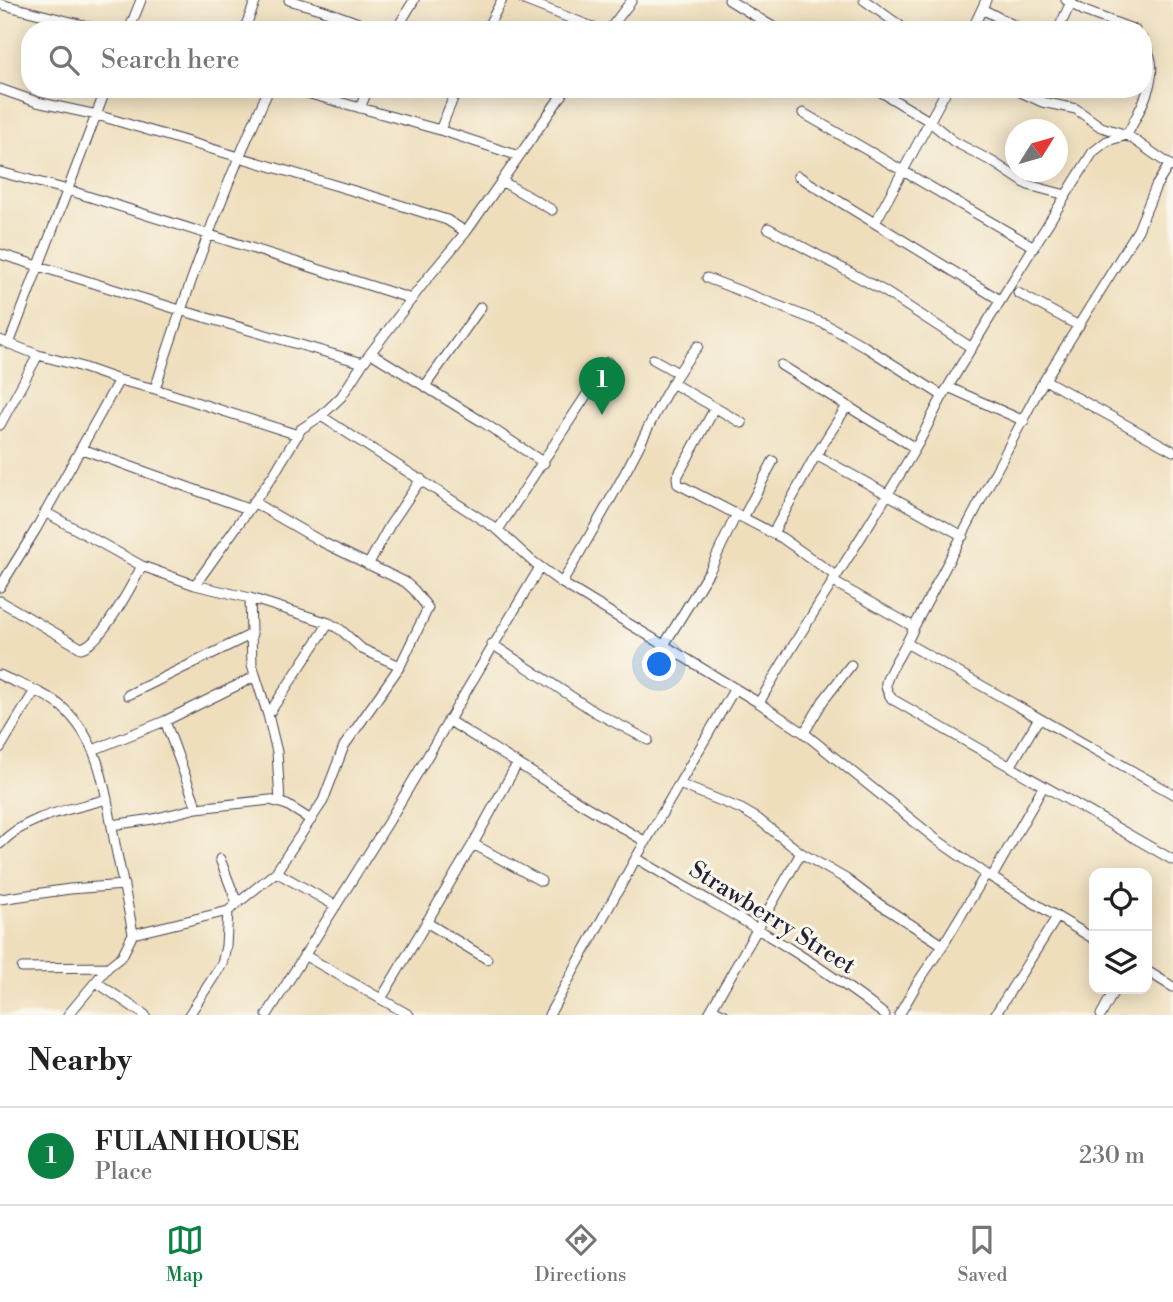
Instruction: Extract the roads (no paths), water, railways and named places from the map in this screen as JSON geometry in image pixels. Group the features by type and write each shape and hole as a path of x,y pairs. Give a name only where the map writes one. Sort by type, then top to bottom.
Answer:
{"street":[{"path":"133,21 141,0"},
{"path":"248,21 256,0"},
{"path":"289,0 354,21"},
{"path":"404,21 414,0"},
{"path":"491,21 502,0"},
{"path":"524,0 577,21"},
{"path":"616,21 632,0"},
{"path":"729,0 763,21"},
{"path":"864,0 893,21"},
{"path":"1062,21 1070,1 1084,11 1111,21"},
{"path":"0,4 67,21"},
{"path":"976,21 984,5 1009,21"},
{"path":"0,89 21,96"},
{"path":"26,98 97,115 422,212 447,220 466,232"},
{"path":"103,98 39,265 5,342 38,355 298,435"},
{"path":"155,389 180,310 239,157 265,98"},
{"path":"324,98 440,130 519,156"},
{"path":"360,108 364,98"},
{"path":"440,130 453,98"},
{"path":"195,585 274,474 305,425 321,416 341,397 363,363 503,182 560,98"},
{"path":"892,98 929,121 953,141 993,162 1028,185 1066,195"},
{"path":"876,221 942,98"},
{"path":"1033,98 1076,109 1101,127 1127,135 1171,166 1156,186 1138,230 1045,380 914,627 908,644 887,680 886,688 892,699 1173,860"},
{"path":"760,703 915,448 1000,300 1093,152 1107,141 1127,135 1146,98"},
{"path":"803,113 1034,247"},
{"path":"0,172 68,190 412,299"},
{"path":"799,176 876,221 1000,300"},
{"path":"503,182 552,209"},
{"path":"768,228 884,292 972,348"},
{"path":"0,254 363,363"},
{"path":"707,278 825,324 943,396"},
{"path":"1018,293 1079,326"},
{"path":"425,386 481,307"},
{"path":"562,583 608,504 672,383 698,346"},
{"path":"371,353 544,463"},
{"path":"0,425 38,355"},
{"path":"653,359 678,373"},
{"path":"498,530 608,362"},
{"path":"781,365 915,448"},
{"path":"0,587 82,449 119,380"},
{"path":"1045,380 1173,451"},
{"path":"672,383 741,423"},
{"path":"948,387 1024,421"},
{"path":"773,533 816,455 847,406"},
{"path":"715,408 677,481 678,484 773,533 834,578 914,627"},
{"path":"321,416 498,530 562,583 760,703 804,733 937,840 989,876 1089,936"},
{"path":"82,449 250,506 409,585 428,608 400,666 345,746 323,801 276,872 228,911 134,934"},
{"path":"816,455 963,536"},
{"path":"664,645 773,461"},
{"path":"368,565 396,515 421,479"},
{"path":"45,512 142,566 195,585 250,598 329,623 362,649 400,666"},
{"path":"0,601 81,648 86,648 96,641 142,566"},
{"path":"267,1015 336,906 540,567"},
{"path":"250,598 250,650 254,677 268,715 278,762 280,802"},
{"path":"268,715 329,623"},
{"path":"128,695 252,634"},
{"path":"492,644 595,712 648,740"},
{"path":"908,644 1173,794"},
{"path":"804,733 823,701 851,665"},
{"path":"0,675 48,697 74,720 93,750 107,799 134,934 122,956 108,967 68,1015"},
{"path":"93,750 165,721 254,677"},
{"path":"552,1014 636,858 735,688"},
{"path":"1,746 34,692"},
{"path":"1010,767 1039,718"},
{"path":"448,720 646,842"},
{"path":"165,721 197,808"},
{"path":"381,999 517,764"},
{"path":"679,784 741,809 775,831 801,853 846,879 943,945"},
{"path":"899,1015 1043,787"},
{"path":"0,844 33,820 107,799"},
{"path":"111,825 153,819 197,808 245,802 280,802 311,820"},
{"path":"473,844 541,881"},
{"path":"725,1015 710,1012 801,853"},
{"name":"Strawberry Street","path":"636,858 758,929 839,981 885,1015"},
{"path":"220,859 237,903"},
{"path":"276,872 336,906"},
{"path":"0,899 124,885"},
{"path":"189,1015 222,964 228,911"},
{"path":"995,1015 1057,917"},
{"path":"426,922 487,959"},
{"path":"304,955 409,1015"},
{"path":"22,968 108,967"},
{"path":"1152,974 1173,987"},
{"path":"96,982 145,1015"},
{"path":"1101,1015 1112,994"}],"place":[{"name":"FULANI HOUSE","path":"602,415"}]}
